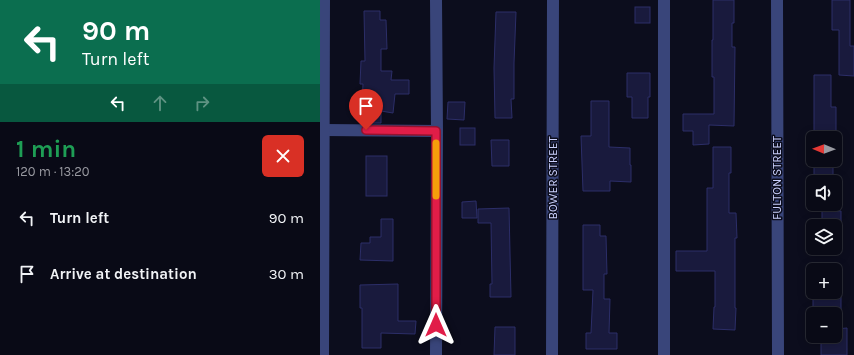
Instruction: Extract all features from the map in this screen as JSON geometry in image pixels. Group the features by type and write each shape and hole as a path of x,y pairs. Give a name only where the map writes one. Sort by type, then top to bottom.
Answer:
{"street":[{"path":"323,355 324,0"},
{"path":"436,0 436,355"},
{"name":"BOWER STREET","path":"552,355 553,0"},
{"path":"664,0 664,355"},
{"name":"FULTON STREET","path":"777,0 778,355"},
{"path":"324,130 436,131"}],"building":[{"path":"713,0 734,0 732,47 735,47 734,126 709,125 709,144 693,145 693,131 683,131 683,114 714,114 714,77 712,77"},
{"path":"832,0 850,0 850,46 854,46 854,76 839,75 839,30 832,30"},
{"path":"635,7 650,7 650,23 635,23"},
{"path":"364,11 380,11 380,20 386,20 387,49 381,49 381,71 392,71 391,80 409,80 409,94 395,94 393,113 381,111 381,123 361,123 363,84 360,84 361,61 365,61"},
{"path":"496,12 516,12 514,99 511,99 512,118 495,118 494,68"},
{"path":"627,73 650,73 648,118 632,118 632,97 627,97"},
{"path":"814,75 831,75 831,107 836,107 836,131 814,131"},
{"path":"591,101 609,101 609,147 630,148 631,182 610,181 610,191 583,191 581,136 591,136"},
{"path":"448,102 465,102 464,120 447,119"},
{"path":"460,128 475,128 475,145 460,145"},
{"path":"491,140 509,140 509,166 492,166"},
{"path":"713,147 731,147 731,173 729,173 729,213 736,213 737,238 735,238 735,330 713,329 715,307 715,271 676,271 676,251 707,251 707,188 713,188"},
{"path":"366,156 387,156 387,196 366,196"},
{"path":"814,167 833,167 833,175 814,175"},
{"path":"476,201 477,218 462,218 462,202"},
{"path":"509,208 511,297 490,297 490,284 492,284 491,223 478,223 478,209"},
{"path":"822,211 841,211 841,219 822,219"},
{"path":"381,219 393,219 393,261 360,260 361,243 370,243 370,237 381,237"},
{"path":"583,225 600,225 600,236 606,236 607,274 604,274 604,299 610,299 609,333 617,333 617,349 586,349 586,333 591,333 593,290 583,290"},
{"path":"398,284 398,321 416,321 415,334 381,333 381,348 362,348 362,308 360,308 360,285"},
{"path":"813,299 841,299 841,307 813,307"},
{"path":"495,327 515,327 515,355 494,355"},
{"path":"842,328 847,328 847,355 821,355 821,343 842,343"}],"slow traffic":[{"path":"436,143 436,196"}],"route":[{"path":"366,130 436,131 436,325"}]}
